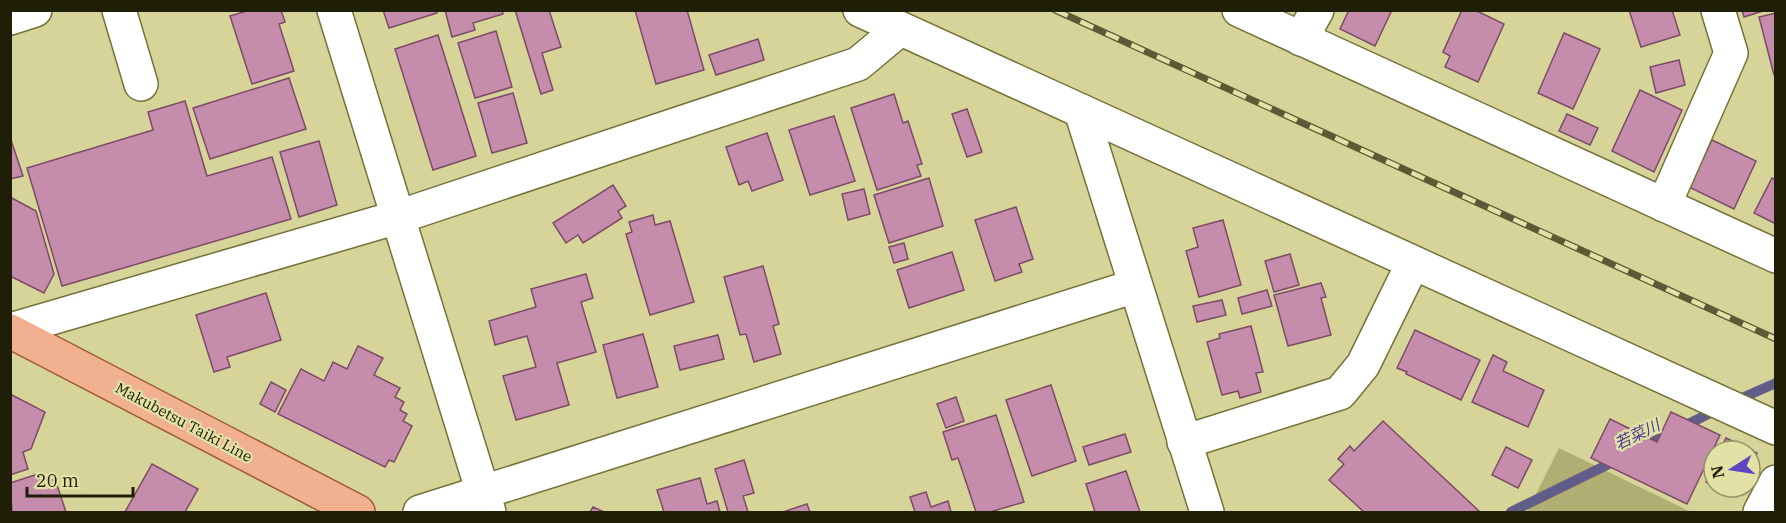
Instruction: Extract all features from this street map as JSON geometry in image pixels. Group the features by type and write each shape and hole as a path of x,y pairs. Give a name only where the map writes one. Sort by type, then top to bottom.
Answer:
{"main road":[{"name":"Makubetsu Taiki Line","path":"10,330 358,513"}],"street":[{"path":"10,18 35,10"},
{"path":"118,10 141,84"},
{"path":"334,10 486,503"},
{"path":"860,10 1776,428"},
{"path":"1239,10 1776,256"},
{"path":"1301,39 1317,10"},
{"path":"1664,205 1731,53 1718,10"},
{"path":"10,330 398,217 858,64 900,29"},
{"path":"1081,111 1206,513"},
{"path":"1184,442 1340,393 1363,365 1413,263"},
{"path":"420,513 486,503 1135,286"},
{"path":"1760,513 1776,483"}],"shaded area":[{"path":"1559,448 1691,512 1527,512"}],"building":[{"path":"250,10 281,10 285,22 279,24 294,71 252,84 230,16"},
{"path":"383,10 436,10 437,13 389,28"},
{"path":"445,10 502,10 503,14 473,23 475,30 452,37"},
{"path":"515,10 549,10 561,47 542,53 553,90 541,94"},
{"path":"635,10 687,10 704,70 656,84"},
{"path":"1349,10 1392,10 1375,46 1340,29"},
{"path":"1462,10 1475,10 1504,24 1478,82 1445,67 1450,56 1443,52"},
{"path":"1629,10 1672,10 1680,35 1641,47"},
{"path":"1742,10 1766,10 1744,17"},
{"path":"1776,13 1776,75 1774,75 1759,17"},
{"path":"496,31 512,87 475,98 458,43"},
{"path":"1564,33 1600,49 1573,109 1538,93"},
{"path":"438,35 476,156 433,170 395,49"},
{"path":"758,39 764,60 716,75 709,55"},
{"path":"1679,60 1685,85 1656,93 1650,67"},
{"path":"289,78 306,129 210,159 193,108"},
{"path":"1640,90 1682,110 1654,172 1612,151"},
{"path":"513,93 527,143 492,153 478,103"},
{"path":"894,94 903,123 908,121 922,164 917,165 921,176 877,190 851,108"},
{"path":"185,101 207,176 272,157 291,219 62,286 27,168 153,130 148,112"},
{"path":"967,109 982,152 967,157 952,114"},
{"path":"1567,114 1598,128 1590,145 1559,131"},
{"path":"834,116 855,181 810,195 789,130"},
{"path":"767,133 783,180 752,191 748,181 739,185 726,147"},
{"path":"10,137 23,176 10,179"},
{"path":"1712,140 1756,161 1734,209 1689,187"},
{"path":"319,141 337,205 299,217 280,152"},
{"path":"929,178 943,226 889,243 874,195"},
{"path":"1772,178 1776,180 1776,224 1754,213"},
{"path":"613,185 626,206 618,211 622,218 583,243 578,235 566,243 553,223"},
{"path":"864,189 870,214 848,220 842,194"},
{"path":"10,197 36,211 54,274 44,293 10,276"},
{"path":"1016,207 1033,259 1019,264 1022,272 995,281 975,220"},
{"path":"653,215 655,225 670,221 694,302 650,315 626,234 632,232 629,222"},
{"path":"1223,220 1241,285 1199,297 1186,251 1198,247 1193,228"},
{"path":"904,243 908,259 894,263 889,247"},
{"path":"952,252 964,290 909,308 897,270"},
{"path":"1290,254 1299,285 1274,292 1265,261"},
{"path":"763,266 779,324 773,326 781,354 754,362 746,334 740,335 724,277"},
{"path":"586,274 593,298 581,302 596,352 557,363 569,405 516,420 503,376 536,367 527,336 495,345 489,321 536,307 531,289"},
{"path":"1321,283 1326,297 1321,298 1331,335 1288,346 1274,295"},
{"path":"1267,290 1272,306 1242,314 1238,298"},
{"path":"266,293 281,340 227,357 230,367 214,372 196,315"},
{"path":"1222,300 1226,315 1197,322 1193,306"},
{"path":"1251,326 1263,372 1256,373 1261,392 1240,398 1238,391 1222,395 1207,342 1220,338 1219,334"},
{"path":"1415,330 1480,360 1461,400 1397,368"},
{"path":"643,334 658,387 617,398 603,345"},
{"path":"718,335 724,359 680,370 674,346"},
{"path":"358,346 383,358 374,375 400,388 395,397 404,402 400,410 407,414 403,421 412,426 394,462 389,460 385,467 278,414 301,369 324,381 333,362 347,369"},
{"path":"1493,355 1507,362 1503,371 1544,390 1528,427 1472,402"},
{"path":"271,382 286,390 275,412 260,404"},
{"path":"1051,385 1076,461 1032,476 1006,400"},
{"path":"10,394 45,412 31,449 23,452 28,469 10,475"},
{"path":"956,397 964,421 946,428 937,404"},
{"path":"1671,412 1720,435 1718,439 1702,439 1702,473 1687,504 1591,458 1610,419 1657,442"},
{"path":"996,415 1024,502 990,512 976,512 958,458 952,460 943,432"},
{"path":"1383,421 1480,512 1364,512 1329,480 1344,464 1338,459 1350,446 1354,451"},
{"path":"1125,434 1131,452 1089,465 1083,447"},
{"path":"1506,447 1532,460 1518,488 1492,475"},
{"path":"744,460 754,493 743,496 748,512 728,512 715,469"},
{"path":"152,464 198,489 185,512 125,512"},
{"path":"1126,471 1140,512 1095,512 1086,484"},
{"path":"38,474 41,484 55,479 66,512 12,512 10,483"},
{"path":"700,478 707,504 717,501 720,512 664,512 657,490"},
{"path":"926,492 931,507 948,501 951,512 915,512 910,497"},
{"path":"807,504 810,512 783,512"},
{"path":"593,507 604,512 590,512"}],"waterway":[{"name":"若菜川","path":"1735,401 1776,383"},
{"name":"若菜川","path":"1643,447 1718,409"},
{"name":"若菜川","path":"1511,512 1619,459"}],"railway":[{"path":"1055,10 1776,339"}]}
